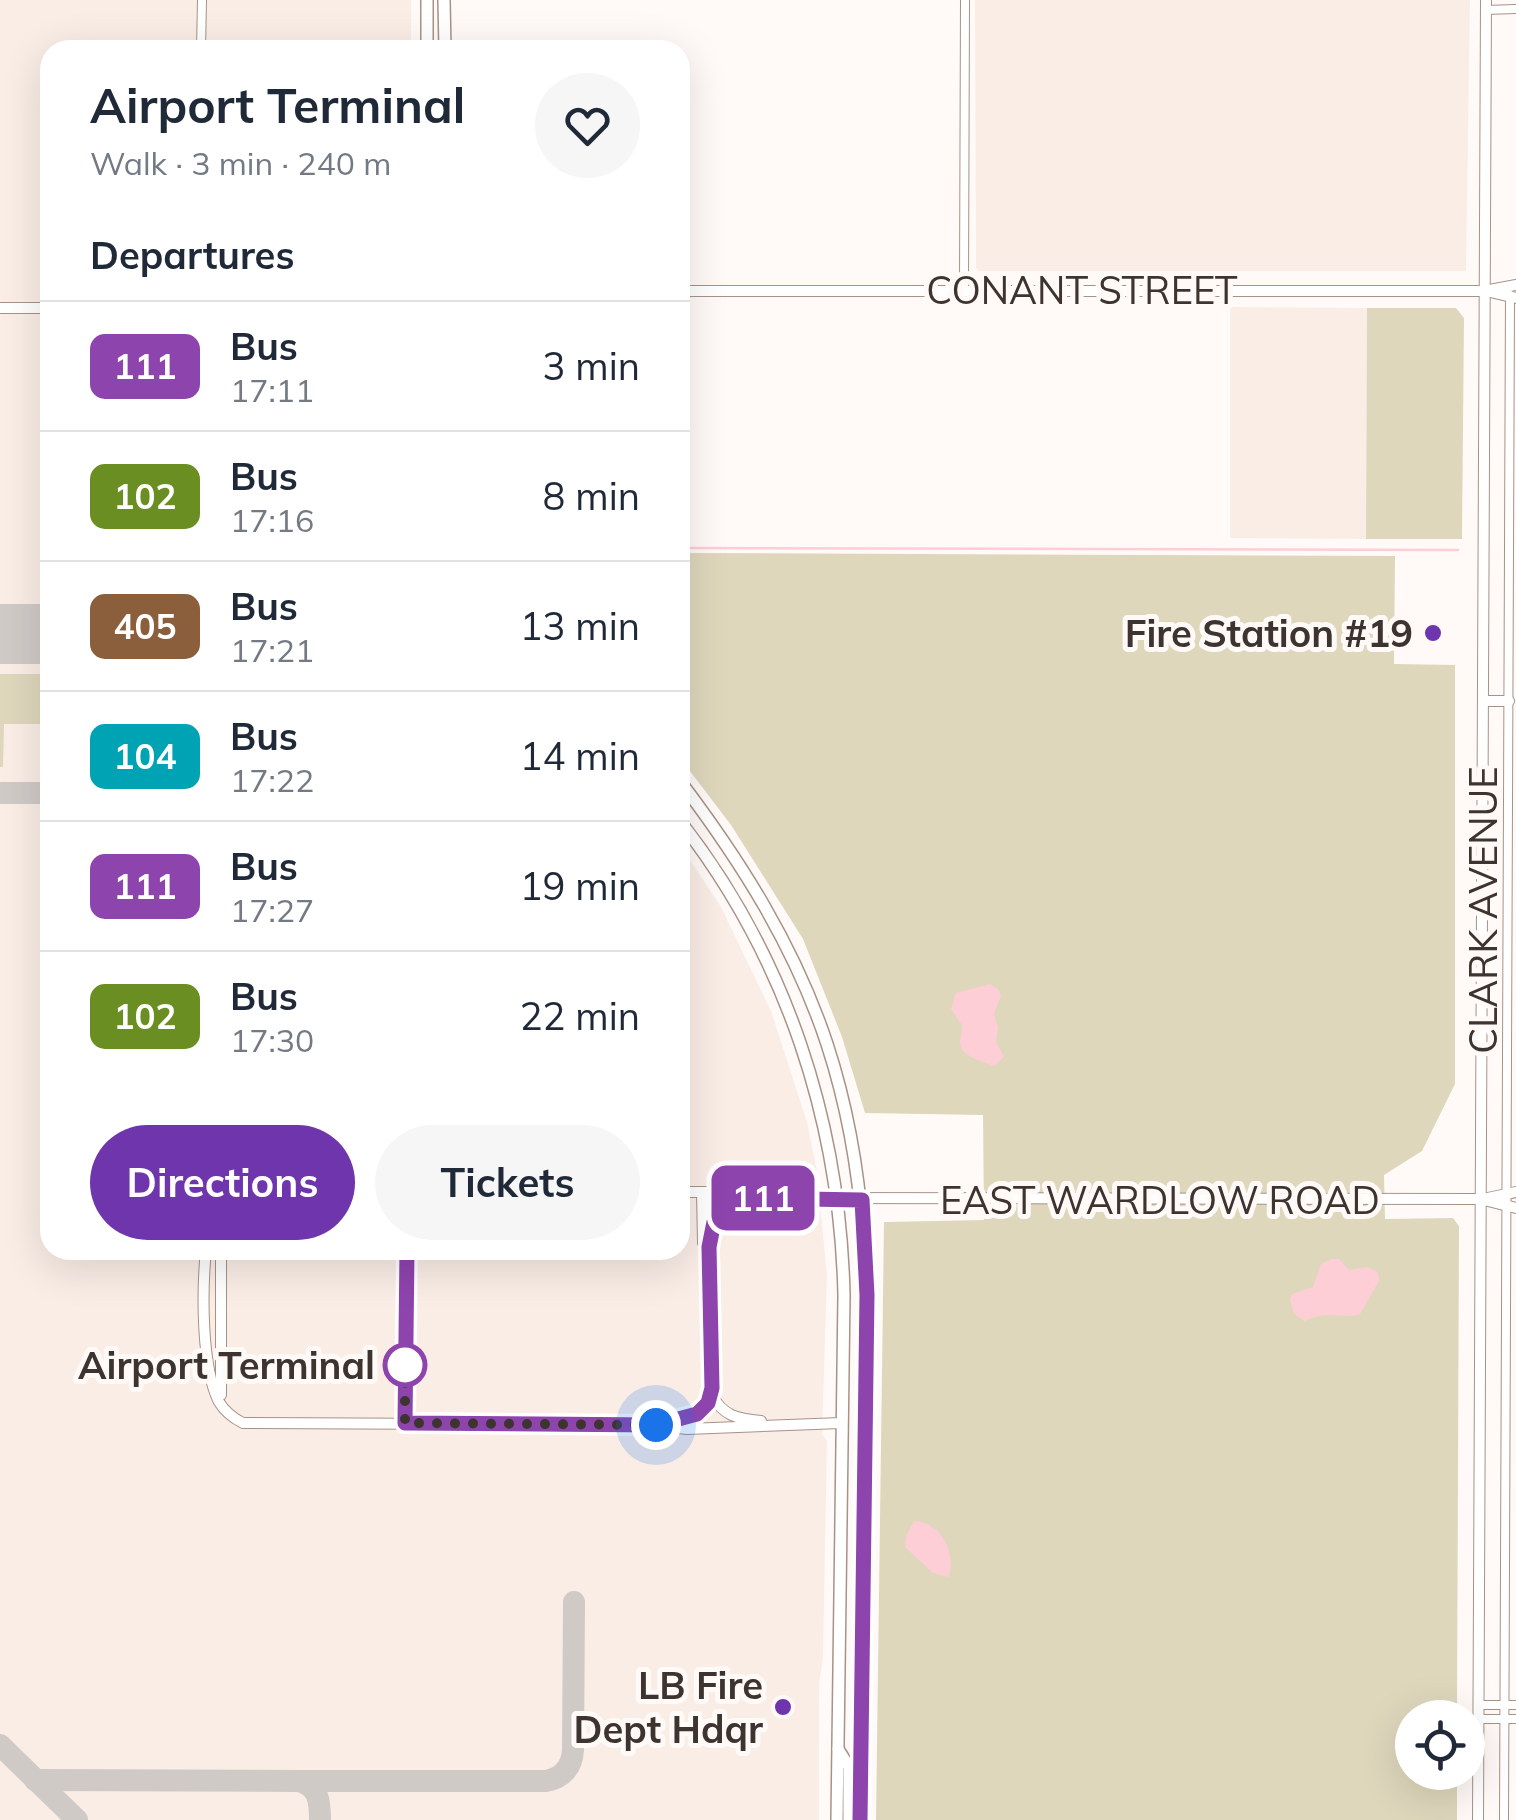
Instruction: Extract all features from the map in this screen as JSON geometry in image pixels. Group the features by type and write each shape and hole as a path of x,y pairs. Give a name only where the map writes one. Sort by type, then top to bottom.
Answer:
{"main road":[{"path":"427,0 427,40"},
{"path":"444,0 444,40"},
{"path":"690,796 741,866 800,974 827,1043 842,1097 862,1200 867,1295 860,1820"},
{"path":"690,834 722,878 778,983 805,1050 820,1102 838,1200 844,1295 837,1820"},
{"path":"838,1749 849,1767 849,1820"}],"street":[{"path":"202,0 202,40"},
{"path":"964,290 965,0"},
{"path":"1486,5 1516,9"},
{"name":"CLARK AVENUE","path":"1479,1700 1486,5"},
{"name":"CONANT STREET","path":"690,291 1513,291"},
{"name":"CLARK AVENUE","path":"1504,1820 1505,1407 1512,1208 1513,291"},
{"path":"0,308 40,308"},
{"path":"1483,701 1514,702"},
{"name":"EAST WARDLOW ROAD","path":"690,1192 862,1200 1482,1199 1512,1192"},
{"path":"702,1192 703,1249 709,1268"},
{"path":"755,1198 714,1222 710,1233 711,1394 725,1414 772,1424"},
{"name":"EAST WARDLOW ROAD","path":"1482,1199 1512,1208"},
{"path":"206,1260 207,1340 212,1377 221,1406 232,1418 243,1422 656,1425 687,1429 841,1423"},
{"path":"221,1260 221,1406"},
{"path":"405,1423 406,1260"},
{"path":"656,1425 697,1414 711,1394"},
{"path":"1505,1407 1516,1407"},
{"path":"1505,1507 1516,1507"},
{"path":"1504,1606 1516,1606"},
{"path":"1485,1705 1516,1705"},
{"path":"1485,1719 1516,1719"},
{"name":"CLARK AVENUE","path":"1478,1790 1478,1820"}],"shaded area":[{"path":"0,0 411,0 411,40 40,40 40,1260 690,1260 690,860 721,907 771,1011 807,1122 817,1171 827,1276 819,1820 0,1820"},
{"path":"975,0 1470,0 1466,271 979,271"},
{"path":"1233,307 1367,308 1366,539 1230,538"},
{"path":"1367,308 1456,308 1464,318 1462,539 1366,539"},
{"path":"690,553 1395,556 1394,664 1455,665 1455,1084 1422,1151 1384,1175 1385,1219 1453,1218 1459,1226 1457,1700 1395,1700 1395,1790 1457,1790 1457,1820 876,1820 884,1222 984,1220 983,1115 865,1113 842,1037 803,939 731,825 690,771"},
{"path":"0,674 40,674 40,724 4,724 0,767"},
{"path":"990,984 1001,996 994,1013 996,1042 1004,1057 994,1066 964,1051 960,1042 962,1025 951,1009 956,993"},
{"path":"1339,1259 1349,1270 1367,1267 1378,1272 1379,1281 1360,1314 1305,1321 1294,1314 1292,1294 1313,1287 1321,1264"},
{"path":"914,1521 932,1527 944,1540 950,1558 949,1577 933,1573 905,1547"}],"waterway":[{"path":"690,548 1458,550"}],"taxiway":[{"path":"0,793 40,793"},
{"path":"299,1781 546,1781 562,1774 571,1762 573,1750 574,1602"},
{"path":"0,1745 77,1820"},
{"path":"35,1780 299,1781 311,1787 317,1796 320,1820"}],"runway":[{"path":"0,634 40,634"}],"bus line":[{"name":"111","path":"406,1260 405,1423 656,1425 697,1414 711,1394 709,1247 714,1222 755,1198 862,1200 867,1295 860,1820"}],"place":[{"name":"Fire Station #19","path":"1433,633"},
{"name":"Airport Terminal","path":"405,1365"},
{"name":"LB Fire Dept Hdqr","path":"783,1707"}],"route":[{"path":"405,1365 405,1423 656,1425"}]}
